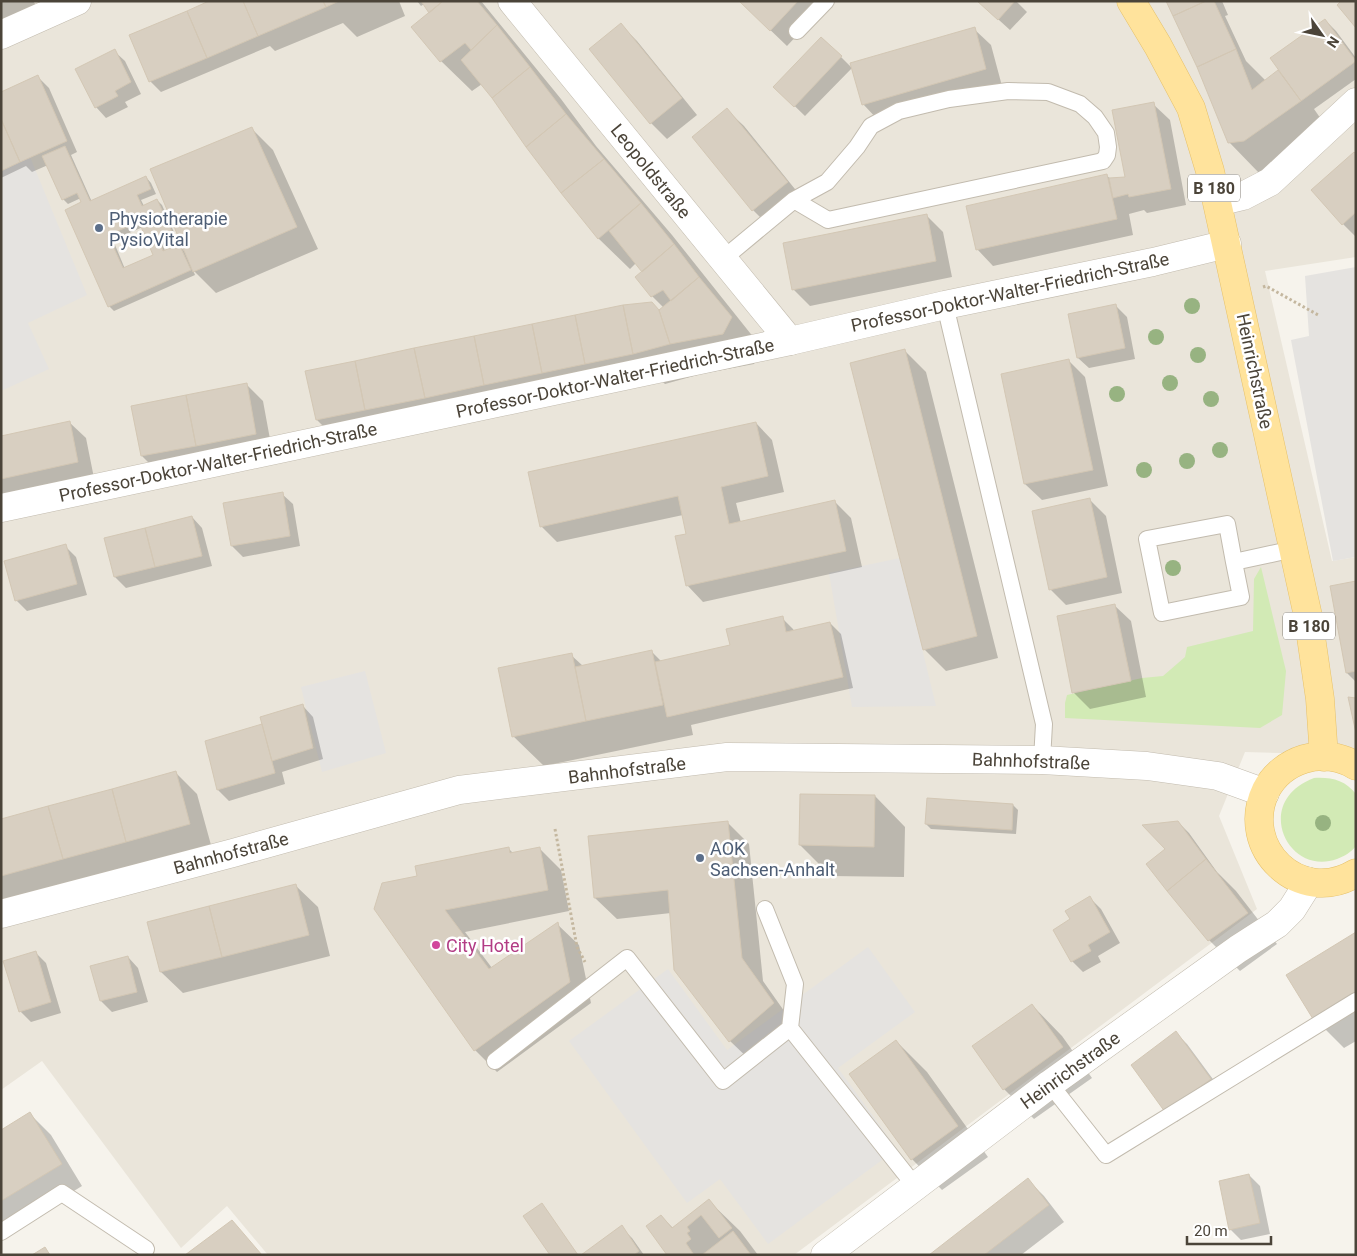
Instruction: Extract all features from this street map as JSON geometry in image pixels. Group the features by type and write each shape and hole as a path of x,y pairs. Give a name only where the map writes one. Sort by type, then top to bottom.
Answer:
{"main road":[{"name":"Heinrichstraße","path":"1131,1 1191,108 1218,202 1294,549 1316,663 1324,757"},
{"path":"1356,766 1338,759 1324,757 1307,758 1285,768 1273,780 1261,802 1259,821 1265,847 1282,869 1290,874 1306,881 1322,883 1346,878 1356,873"}],"street":[{"name":"Leopoldstraße","path":"512,1 790,341"},
{"path":"1,35 71,2"},
{"path":"1218,202 1243,196 1270,182 1356,102"},
{"name":"Professor-Doktor-Walter-Friedrich-Straße","path":"1,508 790,341 945,305 1153,262 1227,244"},
{"name":"Bahnhofstraße","path":"1,914 459,790 727,757 1042,760 1147,766 1218,776 1265,794"},
{"name":"Heinrichstraße","path":"825,1255 1050,1084 1238,949 1277,924 1292,909 1304,890 1306,881"}],"lane":[{"path":"797,31 826,1"},
{"path":"723,259 794,200 827,182 857,147 871,126 899,112 948,99 1008,91 1048,92 1080,104 1095,117 1106,133 1108,147 1107,155 1103,161 828,220 794,200"},
{"path":"945,305 1044,724 1042,760"},
{"path":"1226,524 1234,562 1241,597 1162,613 1147,539 1226,524"},
{"path":"1234,562 1294,549"},
{"path":"765,909 795,984 790,1028 915,1186"},
{"path":"495,1061 627,958 723,1081 790,1028"},
{"path":"1050,1084 1106,1155 1356,1001"},
{"path":"1,1232 62,1193 146,1249"}],"path":[{"path":"1238,294 1266,286 1320,316"},
{"path":"555,829 577,947"}],"shaded area":[{"path":"1,1 1356,1 1356,257 1265,271 1332,561 1356,557 1356,755 1245,752 1219,816 1257,909 794,1255 268,1255 227,1206 181,1248 42,1061 1,1090"},
{"path":"30,157 87,295 28,323 49,369 1,391 1,171"},
{"path":"1356,267 1356,557 1333,561 1291,340 1309,336 1305,276"},
{"path":"900,558 936,706 852,707 829,573"},
{"path":"365,671 386,753 322,772 301,687"},
{"path":"868,947 915,1012 838,1068 897,1149 768,1244 720,1179 687,1203 569,1041 668,969 727,1050"}],"green space":[{"path":"1261,567 1286,671 1282,715 1260,728 1065,718 1067,695 1142,678 1163,676 1185,657 1187,647 1253,631 1254,579"},
{"path":"1314,778 1337,780 1347,785 1356,794 1356,846 1348,854 1337,859 1319,862 1304,857 1291,847 1284,834 1281,818 1284,803 1295,789"}],"building":[{"path":"209,1 243,1 258,36 207,58 187,11"},
{"path":"243,1 323,1 326,7 258,36"},
{"path":"323,1 339,1 326,7"},
{"path":"421,1 443,1 429,13"},
{"path":"443,1 477,1 497,25 471,50 465,43 440,62 411,27"},
{"path":"739,1 798,1 770,31"},
{"path":"977,1 1015,1 998,20"},
{"path":"1166,1 1206,1 1173,16"},
{"path":"1206,1 1214,1 1236,49 1197,67 1173,16"},
{"path":"1341,1 1356,1 1356,28 1337,5"},
{"path":"187,11 207,58 149,82 129,35"},
{"path":"1325,19 1356,61 1301,101 1270,58"},
{"path":"621,23 682,98 650,124 589,49"},
{"path":"497,25 530,67 492,98 461,60"},
{"path":"975,27 986,69 862,105 850,63"},
{"path":"821,37 842,56 794,107 773,87"},
{"path":"115,49 131,82 115,91 118,96 95,108 75,69"},
{"path":"1236,49 1252,90 1278,70 1301,101 1244,141 1228,143 1197,67"},
{"path":"530,67 566,114 526,147 492,98"},
{"path":"38,75 67,141 20,162 1,119 1,92"},
{"path":"1154,102 1171,189 1129,197 1128,194 1113,198 1109,178 1125,177 1112,110"},
{"path":"727,108 788,182 752,211 692,137"},
{"path":"566,114 604,159 561,193 526,147"},
{"path":"1,119 20,162 1,171"},
{"path":"252,127 297,227 193,272 150,169"},
{"name":"Physiotherapie PysioVital","path":"65,146 90,201 146,176 151,189 137,195 142,206 157,199 173,234 159,240 163,251 179,244 191,270 108,307 65,210 81,202 77,193 62,200 42,156","holes":["139,222 153,255 123,268 108,235"]},
{"path":"1354,152 1356,154 1356,212 1342,225 1311,190"},
{"path":"604,159 641,203 598,239 561,193"},
{"path":"1107,174 1117,219 976,250 966,206"},
{"path":"641,203 674,244 642,272 609,231"},
{"path":"927,214 936,261 792,290 783,243"},
{"path":"674,244 699,277 671,301 663,290 651,297 635,277"},
{"path":"699,277 732,317 723,334 670,344 659,310"},
{"path":"652,302 659,310 670,344 633,354 623,305"},
{"path":"1116,304 1125,348 1077,358 1068,314"},
{"path":"623,305 633,354 585,364 575,315"},
{"path":"575,315 585,364 542,373 532,324"},
{"path":"532,324 542,373 484,385 474,336"},
{"path":"474,336 484,385 425,398 414,348"},
{"path":"414,348 425,398 365,410 355,361"},
{"path":"905,349 977,636 923,650 850,363"},
{"path":"1069,359 1093,470 1024,484 1001,374"},
{"path":"355,361 365,410 316,420 305,371"},
{"path":"247,383 256,434 196,446 186,395"},
{"path":"186,395 196,446 141,456 131,406"},
{"path":"70,421 78,462 1,479 1,436"},
{"path":"756,422 768,476 721,487 729,524 835,500 846,551 686,586 675,536 686,534 678,496 540,527 528,472"},
{"path":"283,492 290,536 231,546 223,503"},
{"path":"1090,498 1107,577 1049,590 1032,511"},
{"path":"192,516 202,556 155,567 145,528"},
{"path":"145,528 155,567 114,577 104,538"},
{"path":"66,544 77,584 15,601 4,561"},
{"path":"1356,581 1356,671 1346,673 1330,586"},
{"path":"1115,604 1131,681 1072,693 1057,616"},
{"path":"783,616 786,632 830,622 843,677 667,717 655,662 730,645 726,629"},
{"path":"652,650 663,705 586,721 575,667"},
{"path":"572,653 586,721 512,737 498,668"},
{"path":"1348,697 1356,698 1356,733"},
{"path":"303,704 313,748 272,761 260,717"},
{"path":"262,724 275,773 217,790 205,741"},
{"path":"176,771 190,824 126,842 112,789"},
{"path":"112,789 126,842 63,859 48,806"},
{"path":"800,794 875,795 874,847 799,845"},
{"path":"927,798 1013,804 1012,830 925,824"},
{"path":"48,806 63,859 1,876 1,819"},
{"path":"728,821 742,958 774,1003 729,1042 674,970 668,890 594,898 588,836"},
{"path":"1178,821 1206,859 1167,891 1146,864 1165,849 1142,825"},
{"name":"City Hotel","path":"509,847 510,853 540,847 548,890 445,910 489,969 558,922 570,982 474,1051 374,909 382,883 417,876 415,866"},
{"path":"1206,859 1248,913 1208,941 1167,891"},
{"path":"296,884 309,935 222,957 209,906"},
{"path":"1090,896 1110,932 1088,945 1091,951 1071,962 1053,930 1070,919 1065,911"},
{"path":"209,906 222,957 160,972 147,922"},
{"path":"1356,932 1356,992 1313,1019 1286,975"},
{"path":"36,951 51,1002 19,1012 3,961"},
{"path":"128,956 137,992 100,1001 90,966"},
{"path":"1032,1004 1063,1047 1003,1090 972,1046"},
{"path":"1176,1031 1211,1079 1165,1112 1131,1065"},
{"path":"896,1040 958,1126 911,1160 849,1074"},
{"path":"30,1112 62,1164 1,1201 1,1130"},
{"path":"1249,1174 1260,1223 1229,1230 1219,1181"},
{"path":"1028,1178 1049,1205 984,1255 929,1255"},
{"path":"709,1199 732,1228 719,1238 701,1215 687,1227 690,1231 687,1233 691,1239 686,1243 694,1255 667,1255 646,1226 661,1215 672,1228"},
{"path":"542,1203 578,1255 550,1255 523,1216"},
{"path":"232,1220 262,1255 185,1255"},
{"path":"622,1225 639,1251 634,1255 581,1255"},
{"path":"733,1231 751,1255 702,1255"},
{"path":"45,1247 50,1255 32,1255"}],"place":[{"name":"Physiotherapie PysioVital","path":"99,228"},
{"name":"AOK Sachsen-Anhalt","path":"700,858"},
{"name":"City Hotel","path":"436,945"}]}
